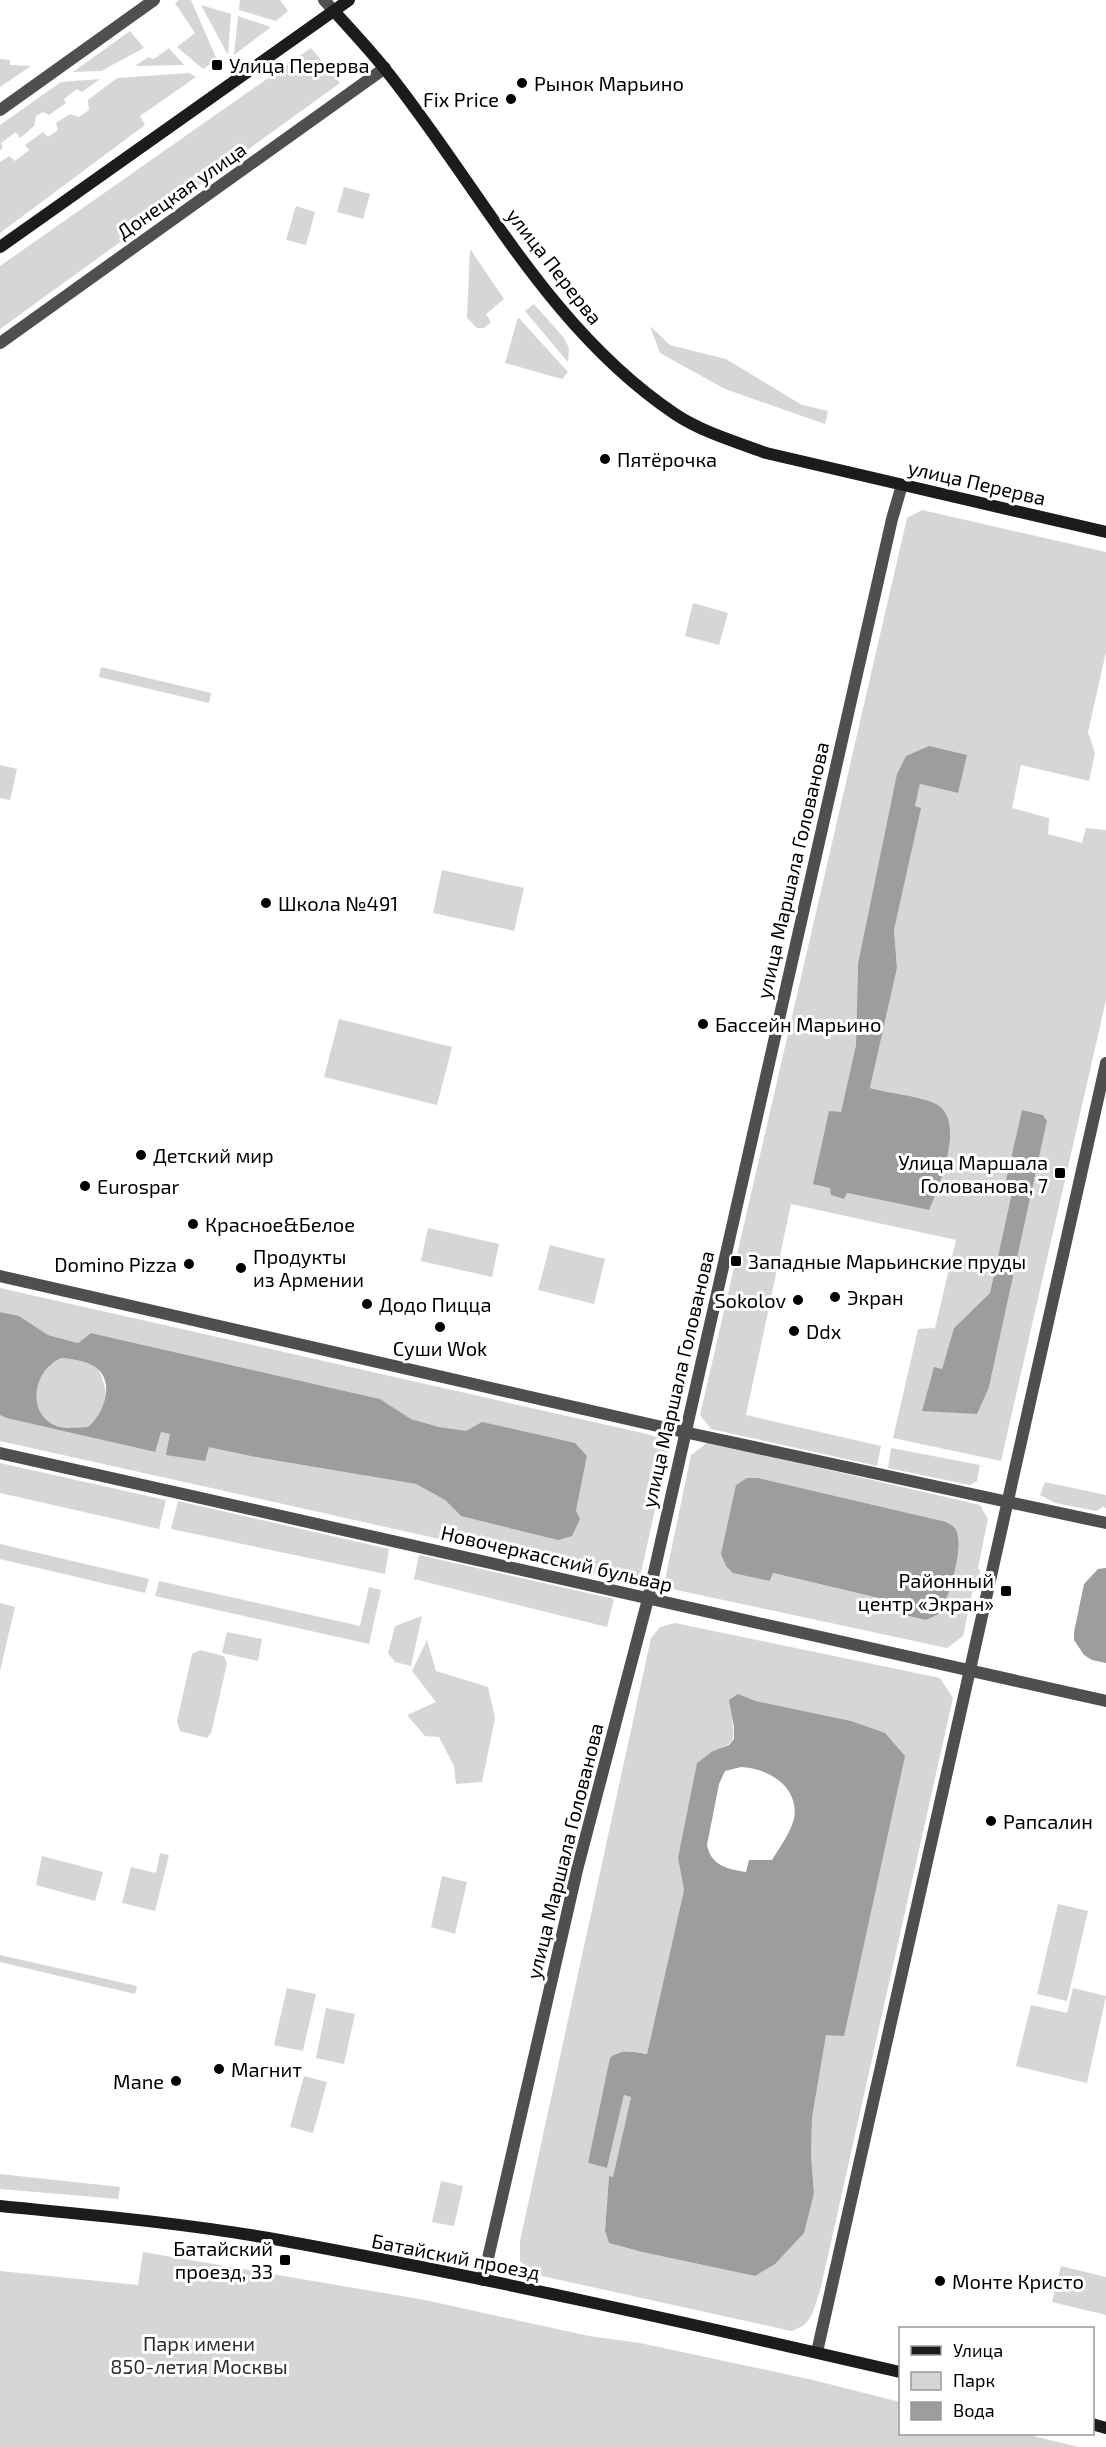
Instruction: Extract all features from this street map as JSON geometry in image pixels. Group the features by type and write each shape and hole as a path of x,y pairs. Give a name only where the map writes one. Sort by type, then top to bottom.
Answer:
{"main road":[{"path":"0,247 349,0"},
{"name":"улица Перерва","path":"334,11 385,68 543,286 575,326 620,371 676,414 714,434 766,453 1106,532"},
{"name":"Батайский проезд","path":"0,2206 163,2223 274,2239 483,2280 899,2372"}],"street":[{"path":"0,110 154,0"},
{"name":"улица Перерва","path":"324,0 334,11"},
{"name":"Донецкая улица","path":"0,343 385,68"},
{"name":"улица Маршала Голованова","path":"483,2280 577,1870 648,1599 892,519 902,485"},
{"path":"817,2352 1106,1063"},
{"path":"0,1276 684,1432 1106,1523"},
{"name":"Новочеркасский бульвар","path":"0,1453 1106,1701"}],"green space":[{"path":"179,0 191,0 217,60 203,69 177,47 195,33 175,3"},
{"path":"240,0 280,0 288,11 276,21 239,10"},
{"path":"201,5 231,14 228,55"},
{"path":"238,16 271,27 234,55"},
{"path":"130,31 144,48 101,71 73,72"},
{"path":"169,48 184,65 135,66 148,57 154,59"},
{"path":"311,48 340,83 0,329 0,266"},
{"path":"0,59 10,60 10,65 31,66 0,87"},
{"path":"189,73 196,77 140,116 145,125 0,233 0,162 9,156 15,161 29,150 25,145 43,132 48,137 58,130 56,123 70,114 79,117 89,110 88,100 117,78"},
{"path":"100,79 82,92 77,89 64,99 66,103 49,115 43,112 36,116 34,126 20,138 16,132 1,143 3,148 0,150 0,125 61,82"},
{"path":"344,187 370,194 363,219 337,212"},
{"path":"296,206 315,212 306,245 286,240"},
{"path":"470,249 504,299 486,314 491,322 484,328 477,328 467,318"},
{"path":"534,304 564,338 569,348 568,362 525,311"},
{"path":"518,317 568,372 562,379 505,363"},
{"path":"650,326 670,345 726,359 802,405 828,411 825,424 725,389 660,353"},
{"path":"922,510 1106,552 1106,652 1088,732 1095,753 1089,781 1021,765 1012,808 1049,818 1048,834 1082,843 1086,828 1106,830 1106,1000 1001,1461 893,1438 918,1329 935,1328 956,1240 791,1204 746,1415 881,1446 877,1466 711,1429 700,1415 907,518","holes":["929,746 958,793 920,784 915,806 920,809 894,930 897,968 870,1088 936,1104 929,1210 846,1193 845,1198 831,1195 829,1111 841,1113 856,1045 858,964","1022,1110 1043,1115 1047,1121 989,1387 922,1411 934,1368 942,1369 954,1328 990,1293 1012,1192 1004,1190"]},
{"path":"693,603 728,613 719,645 685,636"},
{"path":"101,667 211,693 209,703 99,677"},
{"path":"0,765 17,769 10,800 0,798"},
{"path":"442,870 524,888 514,931 433,913"},
{"path":"339,1019 452,1047 437,1105 324,1077"},
{"path":"428,1228 499,1244 492,1277 421,1261"},
{"path":"550,1245 605,1259 594,1304 538,1290"},
{"path":"0,1288 647,1434 664,1440 668,1451 640,1577 628,1581 0,1441 0,1415 154,1452 161,1432 171,1434 167,1455 209,1446 255,1457 416,1484 445,1500 461,1516 576,1511 587,1456 439,1427 411,1419 380,1399 91,1333 78,1343 48,1335 19,1316 0,1312"},
{"path":"62,1358 88,1363 101,1375 106,1396 105,1402 101,1413 88,1427 60,1427 49,1422 42,1414 38,1404 39,1383 44,1373"},
{"path":"708,1442 980,1505 988,1519 978,1568 980,1571 978,1584 973,1589 963,1636 947,1648 672,1589 665,1580 691,1455","holes":["736,1486 948,1594 941,1613 926,1620 904,1615 905,1604 772,1573 771,1581 722,1554"]},
{"path":"891,1448 980,1465 977,1481 970,1485 888,1468"},
{"path":"0,1463 166,1500 159,1529 0,1493"},
{"path":"1045,1482 1106,1495 1106,1508 1103,1507 1096,1511 1055,1503 1040,1495"},
{"path":"178,1501 389,1549 385,1574 171,1529"},
{"path":"0,1544 149,1579 145,1593 0,1559"},
{"path":"419,1555 614,1599 607,1627 414,1579"},
{"path":"159,1581 360,1626 369,1587 381,1590 369,1644 155,1596"},
{"path":"0,1603 15,1607 0,1671"},
{"path":"422,1616 411,1666 395,1662 388,1653 395,1626"},
{"path":"675,1623 940,1678 953,1698 820,2291 808,2321 791,2331 533,2274 520,2261 520,2241 651,1638 660,1627","holes":["738,1694 756,1701 851,1721 863,1726 843,2036 826,2034 812,2118 811,2156 814,2193 755,2276 609,2243 605,2231 609,2177 613,2177 631,2097 624,2095 607,2168 588,2163 616,2053 629,2051 647,2054 684,1890 678,1858 713,1751 732,1740 732,1711"]},
{"path":"227,1632 262,1639 258,1661 222,1653"},
{"path":"427,1640 436,1671 488,1687 495,1718 482,1782 456,1784 454,1766 439,1737 425,1736 407,1715 436,1702 412,1671"},
{"path":"200,1650 224,1656 227,1664 211,1733 207,1738 180,1731 177,1722 192,1654"},
{"path":"160,1853 169,1855 155,1911 122,1903 131,1867 156,1873"},
{"path":"42,1856 103,1872 95,1901 36,1885"},
{"path":"442,1876 467,1882 455,1934 431,1927"},
{"path":"1058,1904 1088,1911 1067,2001 1037,1994"},
{"path":"0,1955 137,1986 135,1994 0,1962"},
{"path":"287,1988 316,1994 303,2051 274,2045"},
{"path":"1073,1988 1106,1996 1087,2083 1016,2066 1031,2005 1067,2013"},
{"path":"326,2008 355,2014 344,2064 316,2058"},
{"path":"304,2076 327,2082 313,2133 290,2127"},
{"path":"0,2174 120,2187 118,2199 0,2189"},
{"path":"441,2181 463,2186 454,2226 432,2222"},
{"name":"Парк имени 850-летия Москвы","path":"143,2252 425,2300 589,2336 640,2343 813,2380 899,2402 899,2435 1029,2435 1079,2447 0,2447 0,2271 138,2285"},
{"path":"1061,2266 1106,2277 1106,2315 1052,2302"}],"water":[{"path":"929,746 967,755 958,793 920,784 915,806 921,808 894,930 897,968 870,1088 926,1100 944,1111 949,1122 948,1153 939,1186 929,1210 847,1193 844,1199 831,1195 830,1188 813,1184 829,1111 841,1112 856,1045 858,964 897,774 906,756"},
{"path":"1022,1110 1043,1115 1047,1121 989,1387 977,1414 922,1411 934,1367 942,1369 954,1328 990,1293 1012,1192 1004,1189"},
{"path":"0,1312 19,1316 48,1335 78,1343 91,1333 380,1399 411,1419 439,1427 466,1431 482,1422 575,1443 587,1456 576,1511 580,1519 572,1536 558,1540 461,1516 445,1500 416,1484 209,1447 205,1461 166,1455 170,1434 161,1432 155,1452 0,1415","holes":["62,1358 92,1365 105,1380 103,1406 88,1427 60,1427 49,1422 42,1414 38,1404 39,1383 44,1373"]},
{"path":"747,1478 758,1478 946,1522 953,1526 957,1534 957,1557 952,1583 941,1613 926,1620 904,1615 904,1604 773,1573 770,1581 733,1573 726,1566 721,1554 736,1485"},
{"path":"1106,1568 1106,1663 1092,1660 1084,1655 1074,1640 1074,1632 1084,1584 1098,1569"},
{"path":"738,1694 756,1701 851,1721 885,1733 905,1756 844,2036 826,2035 812,2118 811,2155 814,2193 804,2233 775,2264 755,2276 609,2243 605,2231 609,2176 613,2177 631,2097 624,2095 607,2168 588,2163 610,2058 623,2052 647,2054 684,1890 678,1858 697,1763 713,1751 729,1745 734,1739 729,1700","holes":["741,1767 751,1768 780,1781 787,1789 795,1808 794,1819 787,1835 772,1860 749,1860 746,1872 727,1868 716,1862 707,1845 719,1784 725,1771"]}],"place":[{"name":"Улица Перерва","path":"217,65"},
{"name":"Рынок Марьино","path":"522,83"},
{"name":"Fix Price","path":"511,99"},
{"name":"Пятёрочка","path":"605,459"},
{"name":"Школа №491","path":"266,903"},
{"name":"Бассейн Марьино","path":"703,1024"},
{"name":"Детский мир","path":"141,1155"},
{"name":"Улица Маршала Голованова, 7","path":"1060,1173"},
{"name":"Eurospar","path":"85,1186"},
{"name":"Красное&Белое","path":"193,1224"},
{"name":"Западные Марьинские пруды","path":"736,1261"},
{"name":"Domino Pizza","path":"189,1264"},
{"name":"Продукты из Армении","path":"241,1268"},
{"name":"Экран","path":"835,1297"},
{"name":"Sokolov","path":"798,1300"},
{"name":"Додо Пицца","path":"367,1304"},
{"name":"Суши Wok","path":"440,1327"},
{"name":"Ddx","path":"794,1331"},
{"name":"Районный центр «Экран»","path":"1006,1591"},
{"name":"Рапсалин","path":"991,1821"},
{"name":"Магнит","path":"219,2069"},
{"name":"Mane","path":"176,2081"},
{"name":"Батайский проезд, 33","path":"285,2260"},
{"name":"Монте Кристо","path":"940,2281"}]}
